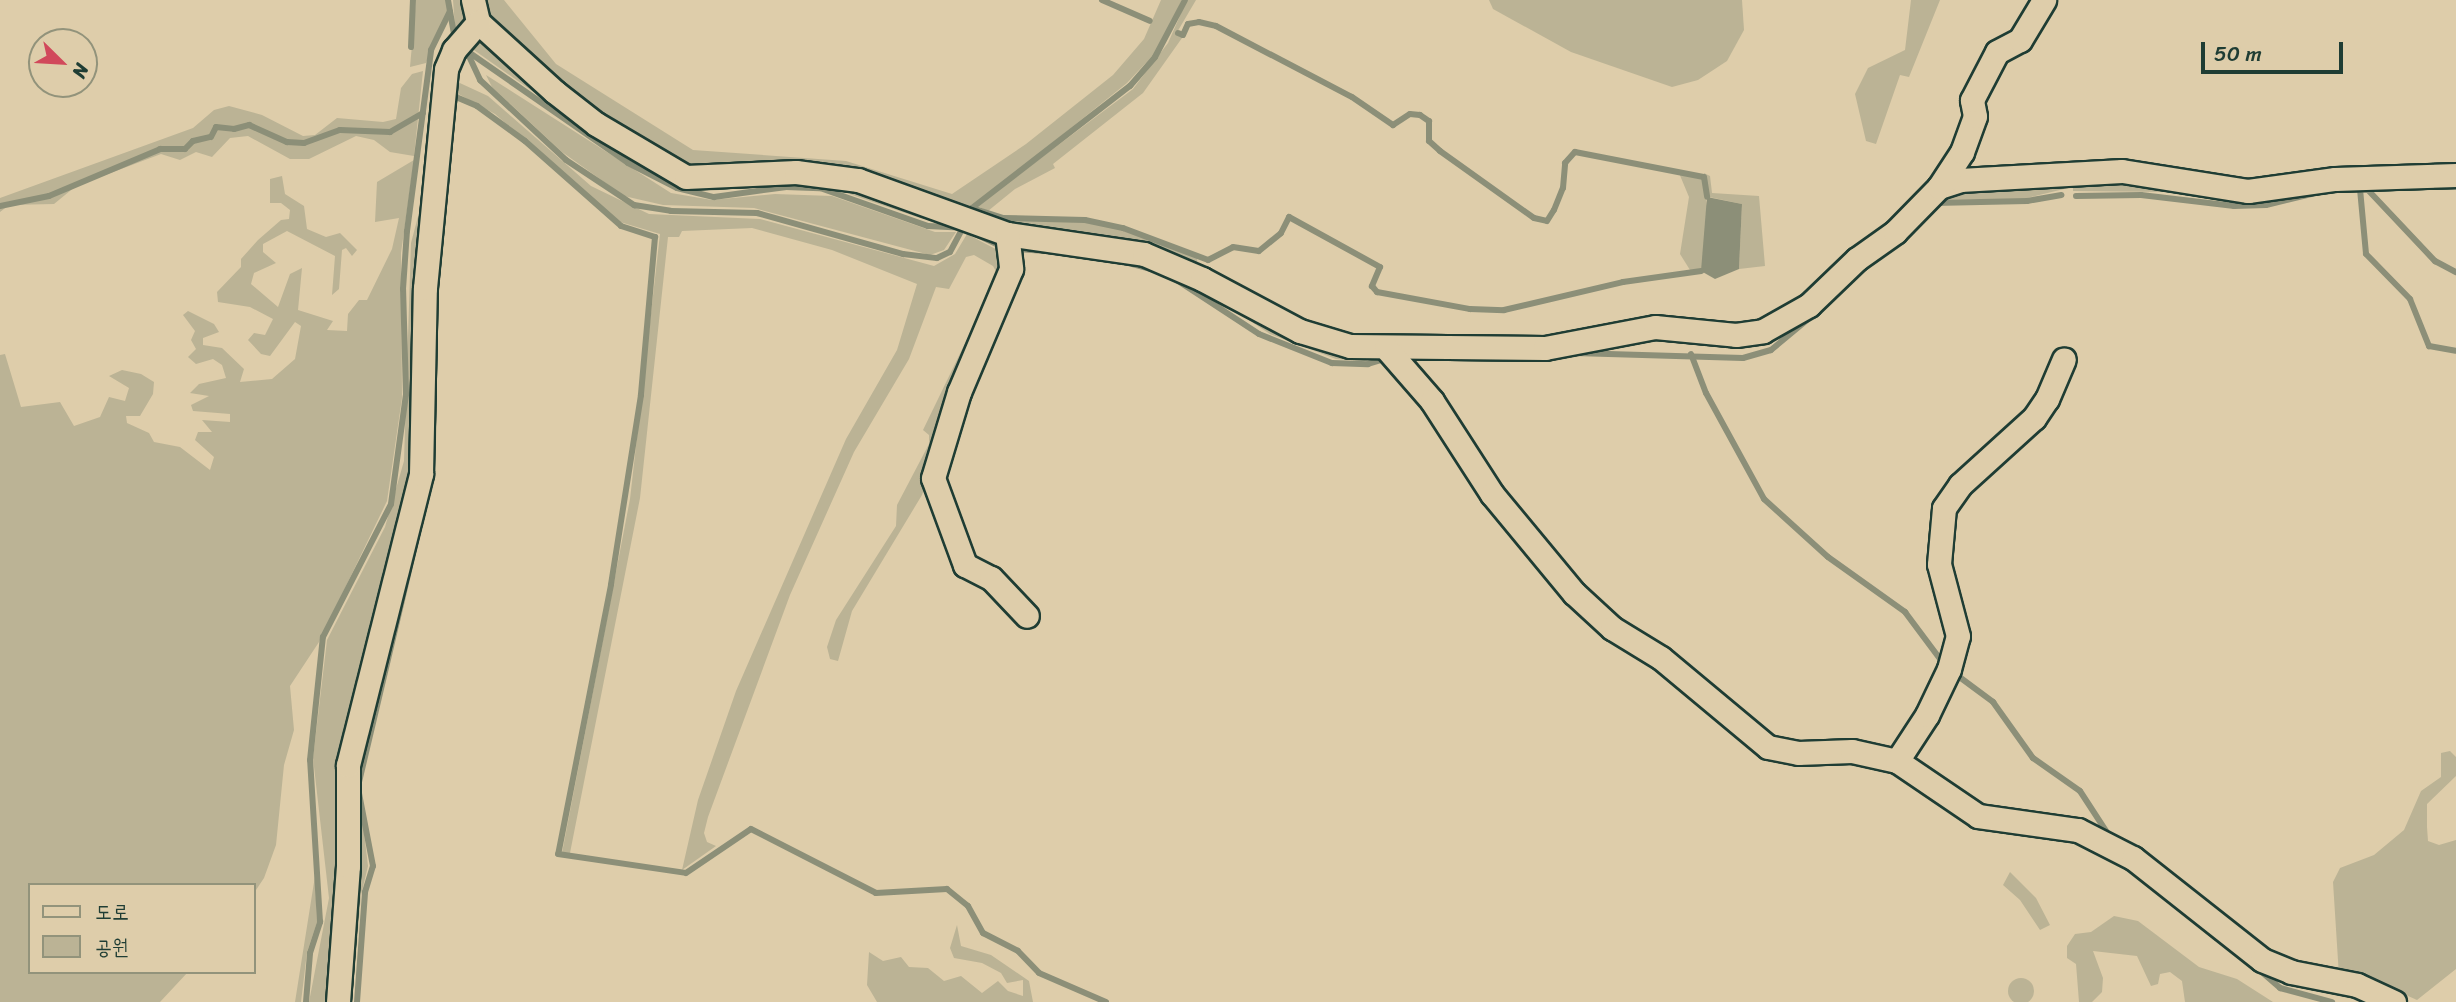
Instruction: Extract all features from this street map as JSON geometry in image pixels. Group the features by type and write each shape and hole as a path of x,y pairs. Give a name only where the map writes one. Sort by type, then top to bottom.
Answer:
{"street":[{"path":"338,1002 348,866 348,765 421,474 425,288 446,69 476,11 596,124 686,177 796,172 858,180 1007,234 1144,254 1202,279 1300,331 1350,346 1545,348 1655,327 1737,335 1763,331 1809,305 1857,259 1895,232 1939,187 1962,152 1975,116 1972,100 1997,52 2020,40 2043,0"},
{"path":"1939,187 1985,178 2122,171 2248,191 2334,179 2456,175"},
{"path":"1007,234 1011,269 948,421 933,478 965,565 991,578 1027,617"},
{"path":"1386,348 1432,401 1492,494 1536,549 1612,628 1661,658 1768,747 1798,753 1852,751 1897,761 1978,816 2054,824 2111,844 2262,960 2291,972 2357,985 2394,1002"},
{"path":"1897,761 1927,715 1949,669 1958,636 1939,564 1944,508 1960,485 2034,418 2047,399 2064,359"}],"green space":[{"path":"416,0 446,0 448,12 426,63 410,67"},
{"path":"453,0 468,0 466,21 448,54 421,421 341,845 334,1002 309,1002 329,898 313,758 327,640 385,527 404,461 411,243 420,209 433,86 443,48 455,28"},
{"path":"480,0 504,0 556,64 693,150 846,161 952,194 1026,144 1113,75 1144,39 1161,0 1182,0 1156,52 1127,83 966,212 920,194 686,169 602,122 490,21"},
{"path":"1187,0 1196,0 1176,34 1182,38 1143,93 1053,164 1055,168 1015,189 988,211 977,206 1133,89 1168,43"},
{"path":"1489,0 1742,0 1744,30 1727,61 1698,80 1672,87 1571,52 1493,9"},
{"path":"1911,0 1940,0 1909,77 1900,75 1876,144 1866,141 1855,94 1868,68 1905,50"},
{"path":"477,36 648,164 834,181 964,227 920,218 826,186 804,183 708,191 676,185 630,160 464,43"},
{"path":"423,71 414,156 390,152 374,140 356,136 309,159 290,159 248,136 230,138 212,157 196,152 180,160 161,154 76,186 54,204 9,205 0,212 0,198 193,128 214,110 229,106 262,115 303,136 315,135 337,118 383,122 396,119 401,88 412,74"},
{"path":"486,75 671,193 712,200 775,194 832,196 935,232 956,232 944,250 930,255 754,208 663,205 624,196 562,152 492,87"},
{"path":"449,78 488,96 591,186 649,214 760,219 934,266 955,254 967,234 1007,255 922,495 852,611 838,661 830,659 827,647 836,620 896,526 897,505 929,444 929,435 923,430 998,275 993,266 974,255 966,257 949,289 936,287 909,359 854,452 790,595 708,817 704,833 707,842 716,846 682,870 698,800 736,691 846,439 897,350 917,284 832,250 752,228 682,231 679,237 668,237 640,498 570,853 562,853 630,499 660,234 620,222 495,114 453,91 431,297 424,502 357,774 368,866 361,895 352,1002 344,1002 350,793 402,574"},
{"path":"414,160 401,253 402,398 387,501 319,642 290,686 294,730 284,765 276,845 264,878 256,890 256,883 28,883 28,974 186,974 160,1002 0,1002 0,355 5,354 21,407 60,402 74,426 100,417 109,397 125,401 129,388 109,376 122,370 141,374 154,382 153,394 140,416 126,416 127,423 149,433 154,442 180,447 210,470 214,457 195,440 198,432 212,432 202,420 230,422 230,414 193,411 191,405 209,396 190,393 199,384 226,378 222,365 213,359 196,364 188,357 196,349 191,340 195,331 183,315 188,311 214,324 219,332 203,338 203,345 222,348 244,369 240,382 272,379 295,359 301,326 295,322 270,356 261,354 248,340 254,333 265,335 273,319 250,307 218,302 217,292 241,267 241,259 258,240 281,220 289,219 290,210 281,203 270,203 270,179 282,176 285,194 304,206 307,229 326,237 340,233 357,250 352,256 346,248 342,250 339,289 332,295 335,256 287,231 263,244 263,252 276,263 254,273 251,284 278,307 290,274 302,268 298,310 333,321 327,330 347,331 348,314 359,300 367,300 392,249 399,218 375,222 377,182"},
{"path":"1679,173 1702,179 1709,217 1702,269 1690,270 1680,254 1689,197"},
{"path":"1704,173 1710,176 1712,193 1759,196 1765,266 1739,269 1742,204 1709,197"},
{"path":"2065,178 2064,189 2023,199 1933,200 1945,191"},
{"path":"2073,180 2337,186 2260,203 2165,192 2073,191"},
{"path":"988,216 1084,222 1122,230 1197,258 1198,269 1123,239 1018,228"},
{"path":"1011,238 1133,254 1200,282 1324,345 1343,350 1385,350 1387,355 1364,361 1336,359 1270,334 1191,282 1139,261 1105,253 1012,245"},
{"path":"2450,751 2456,757 2456,776 2427,804 2427,827 2428,841 2439,845 2456,840 2456,969 2417,1000 2377,982 2339,976 2333,882 2340,868 2374,855 2404,830 2421,791 2441,777 2441,753"},
{"path":"2010,872 2036,898 2050,925 2040,930 2020,900 2003,885"},
{"path":"315,876 317,922 307,952 301,1002 295,1002"},
{"path":"2114,916 2138,921 2199,967 2237,979 2273,1002 2185,1002 2182,981 2170,972 2160,974 2158,984 2151,986 2137,956 2093,951 2103,978 2102,992 2092,1002 2079,1002 2076,964 2067,958 2067,946 2075,934 2091,932"},
{"path":"957,925 961,946 991,955 1029,981 1033,1002 877,1002 867,985 869,952 883,961 901,957 909,967 928,968 944,981 961,976 982,993 998,981 1008,991 1023,996 1023,980 1007,983 1001,973 982,963 954,958 950,948"},
{"path":"2026,979 2031,981 2031,1001 2011,1001 2008,991 2011,981"}],"shaded area":[{"path":"1707,197 1742,204 1739,269 1715,279 1701,271"}],"waterway":[{"path":"411,47 413,0"},
{"path":"448,0 454,34"},
{"path":"1102,0 1150,21"},
{"path":"972,208 1130,86 1155,57 1185,0"},
{"path":"306,1002 310,953 320,922 310,760 323,637 391,504 406,394 403,289 407,231 431,50 450,11"},
{"path":"1178,33 1183,35 1188,24 1199,22 1216,26 1352,97 1393,125 1410,114 1420,115 1429,121 1429,141 1440,151 1534,218 1547,221 1554,210 1563,188 1565,163 1575,152 1704,177 1707,197"},
{"path":"467,51 628,163 677,188 714,197 786,187 820,188 928,226 963,228"},
{"path":"468,54 480,80 566,160 634,205 671,211 757,213 903,254 937,258 950,252 963,228"},
{"path":"452,110 456,97 477,106 525,141 621,226 655,237 641,395 611,585 558,854 686,873 751,829 876,893 947,889 968,906 983,933 1018,951 1039,973 1106,1002"},
{"path":"0,206 49,196 160,149 185,149 193,141 211,137 216,127 234,129 249,125 287,142 304,143 340,130 390,132 423,113"},
{"path":"2430,187 2456,187"},
{"path":"2355,189 2368,190 2435,261 2456,272"},
{"path":"2360,189 2366,254 2410,299 2429,346 2456,351"},
{"path":"2076,196 2141,195 2234,206 2266,205 2320,192"},
{"path":"1934,203 2027,201 2061,195"},
{"path":"972,208 1003,218 1085,220 1123,228 1208,260 1233,247 1259,251 1281,233 1289,217 1380,267 1372,286 1377,292 1470,309 1504,310 1623,282 1701,271"},
{"path":"973,233 1003,247"},
{"path":"1865,266 1890,248"},
{"path":"1018,249 1049,251"},
{"path":"1125,262 1152,269"},
{"path":"1172,277 1259,334 1332,363 1368,364 1388,358"},
{"path":"1575,353 1743,358 1771,350 1818,311"},
{"path":"1691,354 1706,393 1764,499 1828,557 1905,612 1943,663"},
{"path":"1467,358 1536,358"},
{"path":"433,441 434,396"},
{"path":"359,782 427,494"},
{"path":"1954,673 1993,702 2033,758 2080,791 2110,837"},
{"path":"357,1002 365,892 373,866 359,793"},
{"path":"2190,916 2216,938"},
{"path":"2256,967 2280,988 2332,1002"}]}
